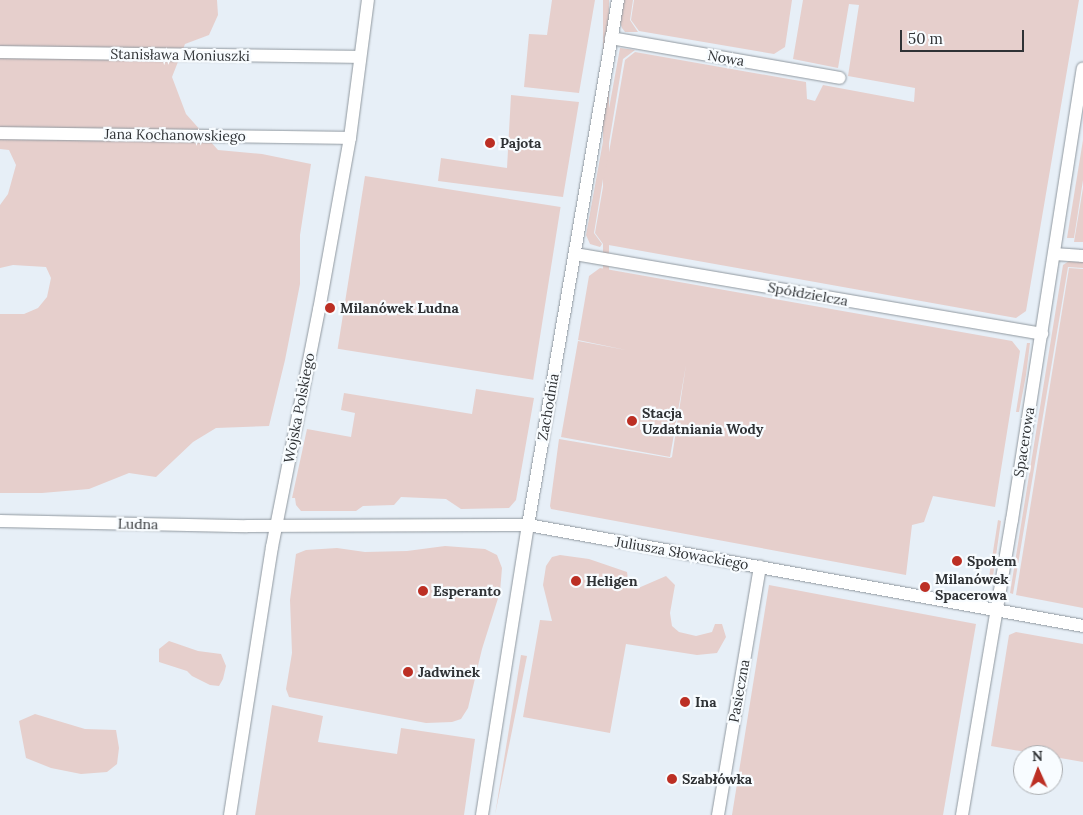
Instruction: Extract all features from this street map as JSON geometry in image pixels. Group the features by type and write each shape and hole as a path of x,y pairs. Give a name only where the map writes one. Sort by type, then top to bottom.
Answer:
{"street":[{"name":"Wojska Polskiego","path":"230,815 276,525 319,310 350,138 368,0"},
{"name":"Zachodnia","path":"482,815 528,525 618,0"},
{"name":"Nowa","path":"611,38 840,78"},
{"name":"Stanisława Moniuszki","path":"0,52 360,57"},
{"name":"Spacerowa","path":"962,815 1042,334 1083,69"},
{"name":"Jana Kochanowskiego","path":"0,133 350,138"},
{"name":"Spółdzielcza","path":"575,254 1042,334"},
{"path":"1054,254 1083,256"},
{"name":"Ludna","path":"0,521 276,525"},
{"name":"Juliusza Słowackiego","path":"276,525 528,525 1083,626"},
{"name":"Pasieczna","path":"718,815 760,567"}],"shaded area":[{"path":"0,0 217,0 218,15 209,35 185,44 172,77 186,114 218,150 262,154 311,164 300,235 300,284 285,360 269,426 216,428 193,442 156,477 129,473 89,489 42,493 0,493 0,314 24,314 38,308 47,297 51,278 46,267 13,265 0,268 0,205 8,194 16,165 9,150 0,149"},
{"path":"552,0 595,0 579,93 524,87 529,34 547,35"},
{"path":"603,0 609,0 609,288 603,288"},
{"path":"624,0 633,0 630,20 638,32 625,32 622,28 620,22"},
{"path":"634,0 792,0 785,47 774,54 639,31 631,20"},
{"path":"803,0 1079,0 1026,311 1016,318 603,244 595,233 625,60 635,52 806,82 807,99 815,101 823,85 914,102 915,88 848,76 859,5 849,4 838,68 793,59"},
{"path":"620,48 635,50 623,59 594,233 602,244 600,247 590,244 586,235"},
{"path":"511,95 579,102 563,197 438,181 441,158 507,168"},
{"path":"1083,140 1083,180 1074,238 1067,238"},
{"path":"365,176 561,207 533,380 338,349"},
{"path":"1083,188 1083,242 1074,242"},
{"path":"1069,261 1083,262 1083,268 1068,267 1013,594 1010,593 1063,265"},
{"path":"600,268 1012,341 1020,351 995,507 933,496 924,522 912,525 906,575 551,509 559,439 670,458 672,457 686,365 670,457 561,437 578,341 626,350 578,340 589,276"},
{"path":"1069,268 1083,269 1083,608 1016,595"},
{"path":"1027,343 1030,343 1026,375 1019,412 1016,412"},
{"path":"476,389 534,398 516,500 509,508 461,509 446,499 401,497 394,505 363,506 356,511 301,511 296,505 295,498 292,498 307,429 351,437 355,413 341,410 344,393 472,414"},
{"path":"998,520 1001,521 993,576 989,577"},
{"path":"445,546 485,549 497,555 502,568 500,592 482,649 468,708 461,719 452,722 426,723 289,697 286,689 292,653 290,600 296,554 306,550 337,548 365,552 407,551"},
{"path":"560,555 589,559 627,572 629,586 636,589 666,576 675,585 670,613 672,626 679,632 696,636 712,632 715,624 722,624 726,637 717,653 697,655 626,644 610,733 523,717 540,620 552,621 543,585 546,566 552,557"},
{"path":"769,585 976,624 943,815 732,815"},
{"path":"1016,632 1083,644 1083,762 1063,759 1063,745 1013,745 1013,750 991,746 1009,635"},
{"path":"169,641 198,651 221,654 226,666 219,686 210,685 192,676 187,671 159,662 159,649"},
{"path":"521,655 527,656 495,815 501,778"},
{"path":"272,705 323,716 318,742 397,754 401,728 475,739 464,815 255,815"},
{"path":"35,714 85,729 116,730 119,748 117,764 107,772 81,774 51,768 26,758 19,721"}],"place":[{"name":"Pajota","path":"490,143"},
{"name":"Milanówek Ludna","path":"330,308"},
{"name":"Stacja Uzdatniania Wody","path":"632,421"},
{"name":"Społem","path":"957,561"},
{"name":"Heligen","path":"576,581"},
{"name":"Milanówek Spacerowa","path":"925,587"},
{"name":"Esperanto","path":"423,591"},
{"name":"Jadwinek","path":"408,672"},
{"name":"Ina","path":"685,702"},
{"name":"Szabłówka","path":"672,779"}]}
